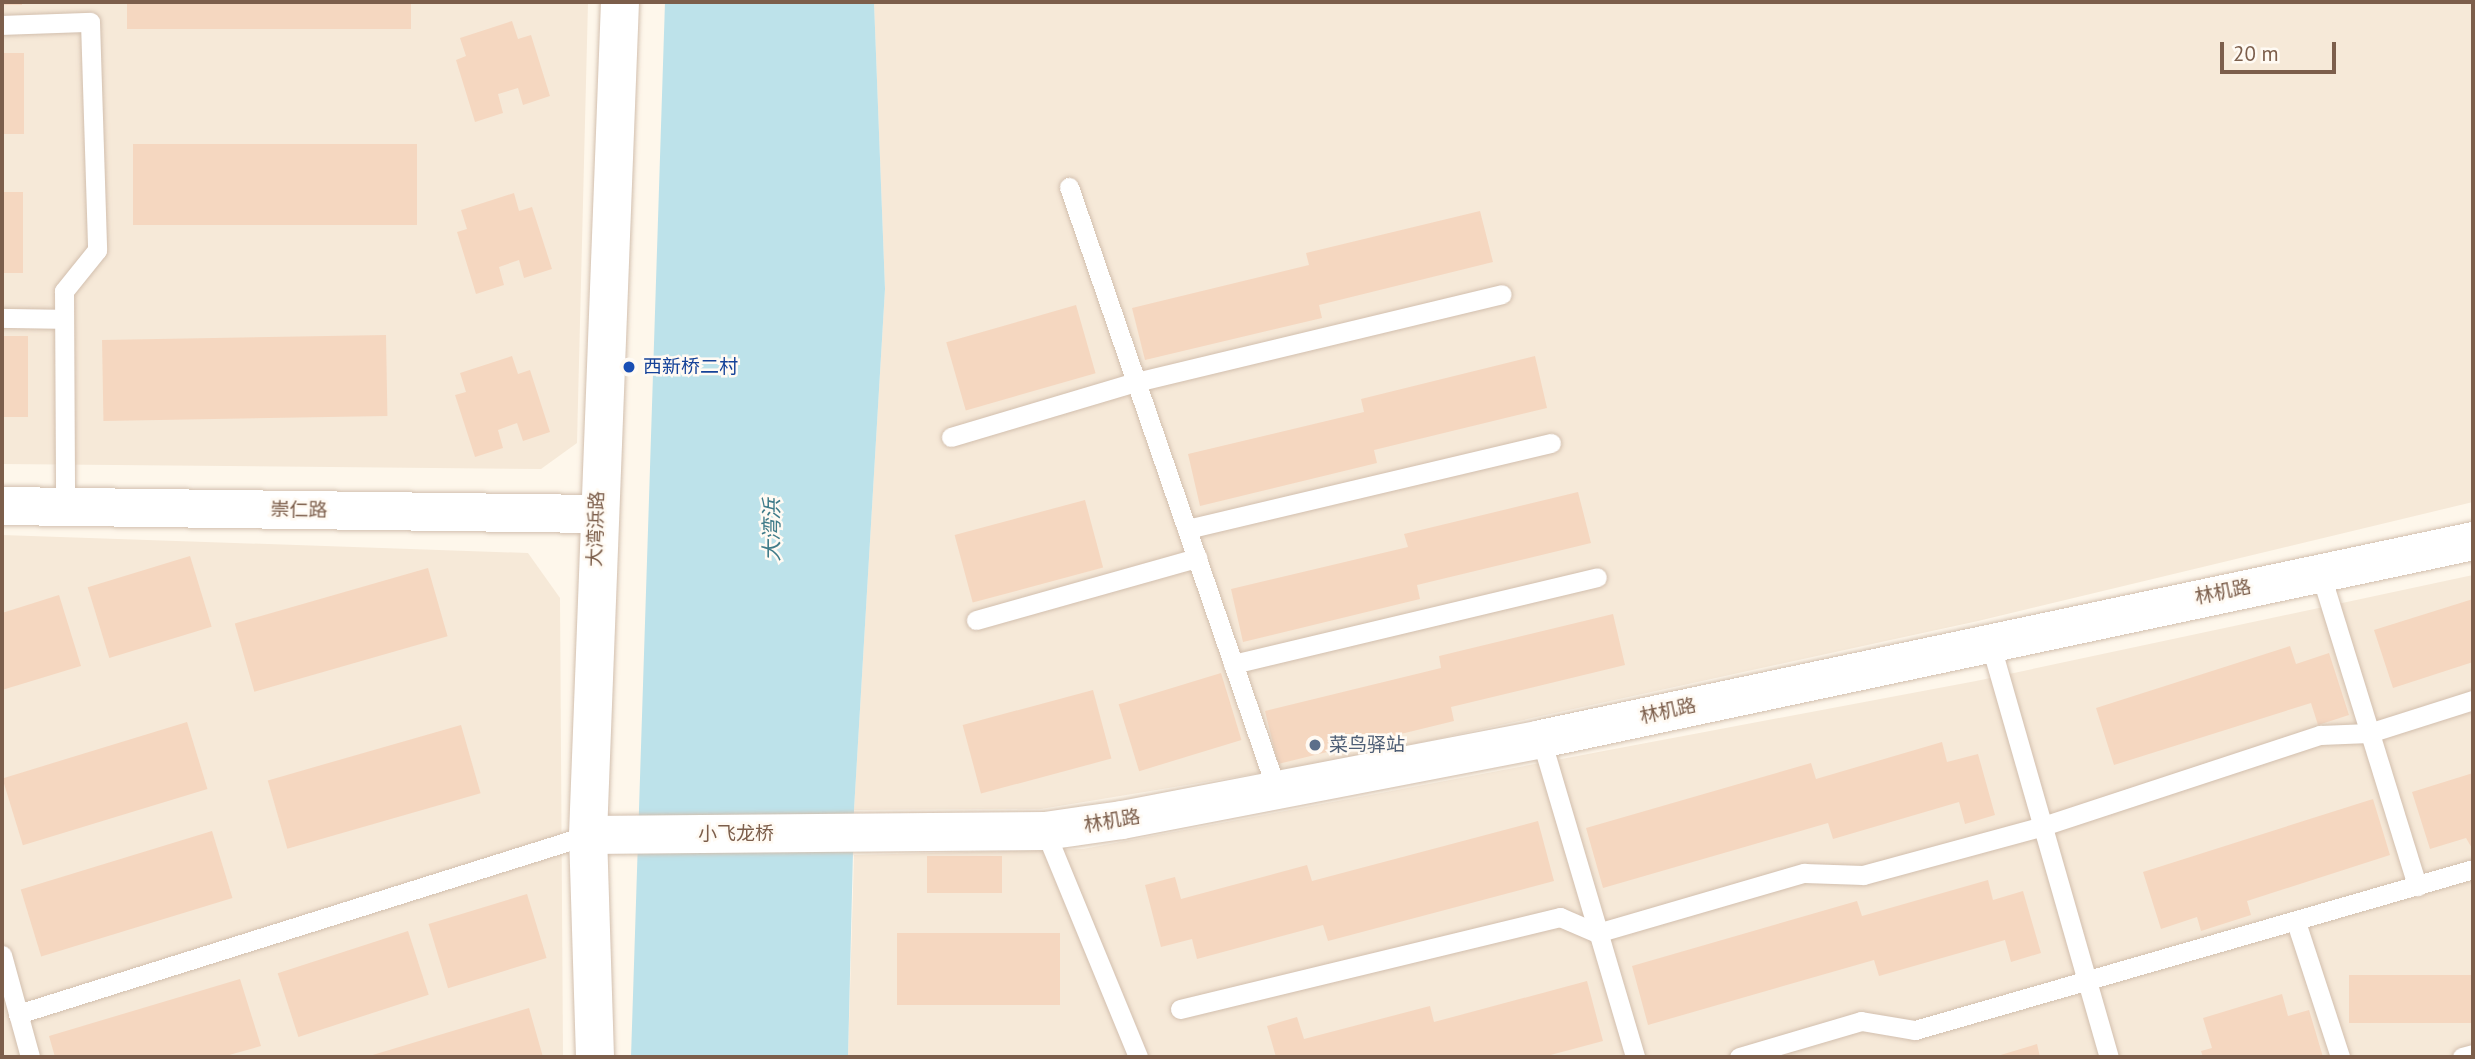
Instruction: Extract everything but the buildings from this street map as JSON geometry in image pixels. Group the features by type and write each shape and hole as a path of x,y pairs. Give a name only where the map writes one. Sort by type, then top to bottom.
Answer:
{"street":[{"name":"大湾浜路","path":"595,1057 602,834 596,514 620,2"},
{"name":"崇仁路","path":"2,506 596,514"},
{"name":"林机路","path":"857,834 1045,831 1277,790 1541,739 1989,639 2473,541"},
{"name":"小飞龙桥","path":"602,834 857,834"}],"lane":[{"path":"2,24 90,22 97,250 64,291 65,506"},
{"path":"1069,187 1277,790"},
{"path":"951,437 1136,382 1502,294"},
{"path":"2,318 64,319"},
{"path":"1186,529 1551,443"},
{"path":"976,620 1197,558"},
{"path":"2320,572 2417,886"},
{"path":"1233,664 1597,577"},
{"path":"1989,639 2109,1057"},
{"path":"1180,1009 1560,917 1597,933 1804,873 1863,874 2043,826 2320,735 2369,733 2473,700"},
{"path":"1541,739 1635,1057"},
{"path":"1045,831 1138,1057"},
{"path":"18,1014 602,834"},
{"path":"1739,1057 1861,1021 1915,1030 2088,983 2473,869"},
{"path":"2296,922 2340,1057"},
{"path":"3,962 30,1057"},
{"path":"2462,1057 2473,1054"}],"shaded area":[{"path":"2,2 588,2 577,443 541,469 2,464"},
{"path":"874,2 2473,2 2473,502 1978,621 1344,759 1041,809 854,810 885,289"},
{"path":"2,535 528,553 560,598 563,1057 2,1057"},
{"path":"2473,575 2473,1057 848,1057 854,855 1083,849 1976,681"}],"water":[{"name":"大湾浜","path":"665,2 874,2 885,289 854,810 848,1057 631,1057"}],"place":[{"name":"西新桥二村","path":"629,367"},
{"name":"菜鸟驿站","path":"1315,745"}]}
